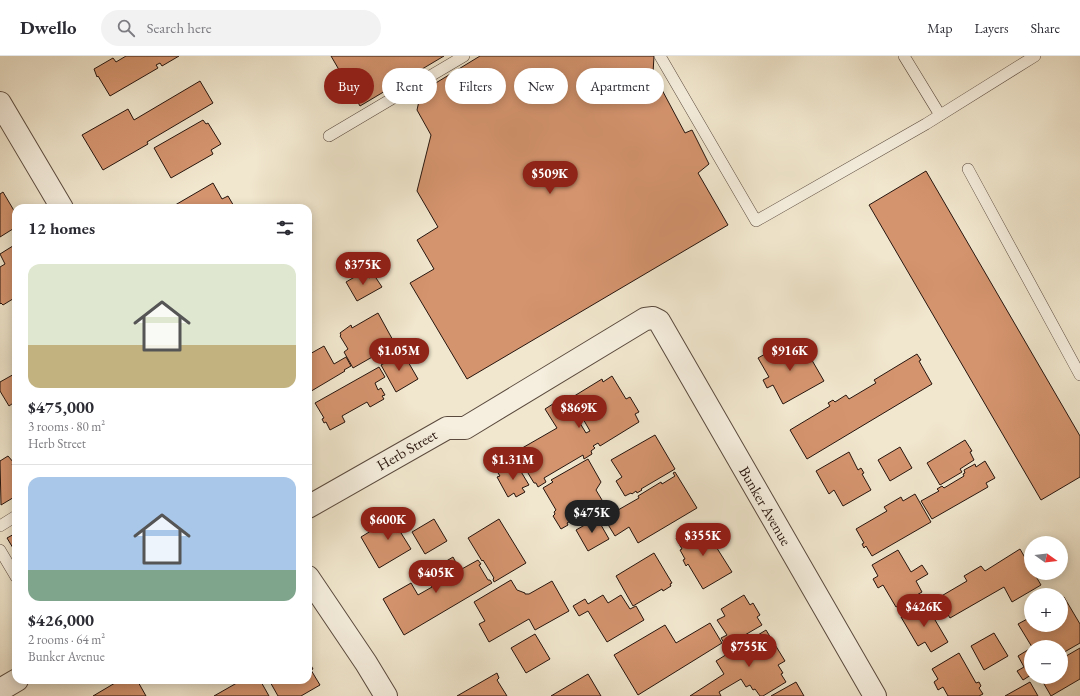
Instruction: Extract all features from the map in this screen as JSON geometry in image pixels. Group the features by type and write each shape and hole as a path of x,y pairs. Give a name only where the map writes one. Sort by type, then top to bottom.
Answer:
{"street":[{"path":"0,104 60,204"},
{"name":"Herb Street","path":"312,505 446,428 465,428 645,319 653,318"},
{"name":"Bunker Avenue","path":"653,318 659,321 875,696"},
{"path":"312,583 366,663 386,696"},
{"path":"0,690 12,683"}],"lane":[{"path":"328,136 464,56"},
{"path":"660,56 756,221 940,116 1035,56"},
{"path":"904,56 940,116"},
{"path":"968,170 1080,376"},
{"path":"0,526 12,518"},
{"path":"0,550 12,570"}],"building":[{"path":"126,56 179,56 162,66 160,63 156,65 158,68 110,96 98,76 97,77 94,69 113,58 116,62"},
{"path":"331,56 444,56 424,68 382,68 382,93 374,98 374,68 338,68"},
{"path":"480,56 654,56 653,68 576,68 576,104 664,104 664,94 685,133 692,130 709,164 698,173 728,225 467,379 410,283 434,269 417,240 438,227 417,191 431,135 417,110 418,104 437,104 437,82 445,77 445,104 506,104 506,68 460,68"},
{"path":"200,81 213,103 147,142 148,144 103,170 82,135 128,109 134,120"},
{"path":"203,120 206,124 208,123 221,144 211,150 213,154 171,178 154,148"},
{"path":"926,171 1080,436 1080,477 1041,500 869,205"},
{"path":"213,183 222,199 228,196 233,204 177,204"},
{"path":"3,192 12,207 12,230 0,237 0,194"},
{"path":"12,246 12,299 3,305 1,303 0,304 0,267 5,264 0,254"},
{"path":"365,271 369,278 374,275 382,287 357,301 346,282"},
{"path":"378,313 395,344 353,368 344,352 348,349 340,336 340,333 351,325 352,328"},
{"path":"802,343 824,381 783,404 773,385 767,388 763,380 769,377 758,358 781,345 785,351 790,350"},
{"path":"324,346 334,364 346,357 351,366 312,391 312,353"},
{"path":"403,353 418,379 396,392 381,365"},
{"path":"917,354 921,360 919,361 932,384 807,459 790,430 830,406 828,403 833,400 835,402 846,395 849,399 876,383 874,380"},
{"path":"379,367 385,377 375,383 378,390 381,388 385,395 382,396 384,399 370,407 367,402 342,416 345,422 330,430 326,422 324,423 322,419 324,418 315,403"},
{"path":"12,375 12,404 9,406 0,391 0,382"},
{"path":"612,376 626,399 630,397 639,412 635,414 639,422 600,446 598,443 593,446 595,448 591,451 592,454 584,459 583,455 544,478 546,482 538,487 517,455 519,453 517,451 557,428 545,409 564,397 586,433 590,431 571,398 602,379 603,382"},
{"path":"655,435 675,469 641,489 642,490 637,493 636,491 625,496 616,481 622,477 611,460"},
{"path":"965,440 972,451 970,452 974,460 960,469 962,472 940,485 927,463"},
{"path":"900,447 912,468 890,481 878,460"},
{"path":"849,452 858,470 861,468 864,473 862,474 871,490 843,506 834,490 829,494 816,471"},
{"path":"8,456 12,461 12,498 1,505 0,461"},
{"path":"588,459 601,482 596,490 608,510 592,519 587,511 567,523 568,525 561,529 553,516 556,510 543,488 553,482 551,480"},
{"path":"985,461 995,478 986,483 988,487 932,519 921,501 939,491 937,489 942,486 944,488 964,476 964,470 975,464 976,467"},
{"path":"512,464 513,467 517,465 529,485 522,488 525,492 516,497 514,493 508,497 497,477 500,476 498,473"},
{"path":"675,472 697,508 638,543 629,527 615,536 604,518 639,498 638,496 661,482 662,484 675,476 673,473"},
{"path":"915,494 931,522 872,556 866,546 864,548 862,544 864,543 856,529 887,511 884,507 901,497 903,501"},
{"path":"402,512 410,525 402,529 403,532 401,533 411,549 379,568 361,537"},
{"path":"597,518 609,539 588,551 576,530"},
{"path":"434,519 447,541 425,554 412,532"},
{"path":"499,519 526,563 494,582 494,578 468,538"},
{"path":"695,526 702,537 708,534 732,572 703,589 688,564 686,566 683,560 685,559 680,550 682,549 676,538"},
{"path":"12,535 12,546 7,538"},
{"path":"1020,549 1024,556 1024,580 1038,580 1041,585 1036,588 1024,588 1024,595 1012,602 1004,587 950,618 938,598 967,581 964,576 981,566 985,571"},
{"path":"898,550 911,572 922,565 928,574 916,581 922,592 896,607 883,585 878,588 873,579 878,576 872,565"},
{"path":"654,553 672,583 670,584 671,586 663,591 662,589 633,606 616,576"},
{"path":"453,557 460,570 478,560 481,564 479,565 488,580 492,583 404,635 383,599 411,583 418,595 432,587 425,574"},
{"path":"511,580 517,590 525,594 529,594 552,581 569,611 535,630 529,619 489,642 479,624 485,621 474,602"},
{"path":"603,595 608,603 621,595 630,609 636,606 644,620 607,642 588,611 579,616 573,606 585,599 588,604"},
{"path":"744,595 750,605 753,603 760,615 757,617 762,625 726,646 721,638 727,635 717,620 725,616 721,609"},
{"path":"925,603 948,642 931,652 925,642 918,646 901,617"},
{"path":"1068,604 1080,624 1080,643 1068,650 1068,640 1028,640 1018,624 1024,621 1024,632 1068,632"},
{"path":"710,623 722,643 638,695 614,655 665,625 676,643"},
{"path":"766,630 785,661 778,665 786,682 763,696 760,696 750,685 746,687 741,679 719,692 721,696 690,696 724,674 716,661"},
{"path":"994,633 1008,656 984,670 971,646"},
{"path":"535,634 550,659 526,673 511,648"},
{"path":"1080,648 1080,679 1051,696 1044,684 1068,684 1068,655"},
{"path":"1024,652 1024,667 1018,656"},
{"path":"959,653 976,683 979,682 981,686 979,688 983,694 979,696 948,696 943,687 938,690 934,682 938,679 932,669"},
{"path":"1024,667 1024,679 1023,680 1017,671"},
{"path":"312,672 320,685 301,696 278,696 271,684 312,684"},
{"path":"497,673 499,678 497,680 507,696 457,696"},
{"path":"588,674 601,696 551,696"},
{"path":"796,682 804,696 771,696"},
{"path":"113,684 139,684 146,696 93,696"},
{"path":"235,684 262,684 269,696 214,696"},
{"path":"1026,684 1031,684 1038,696 1005,696"}]}
